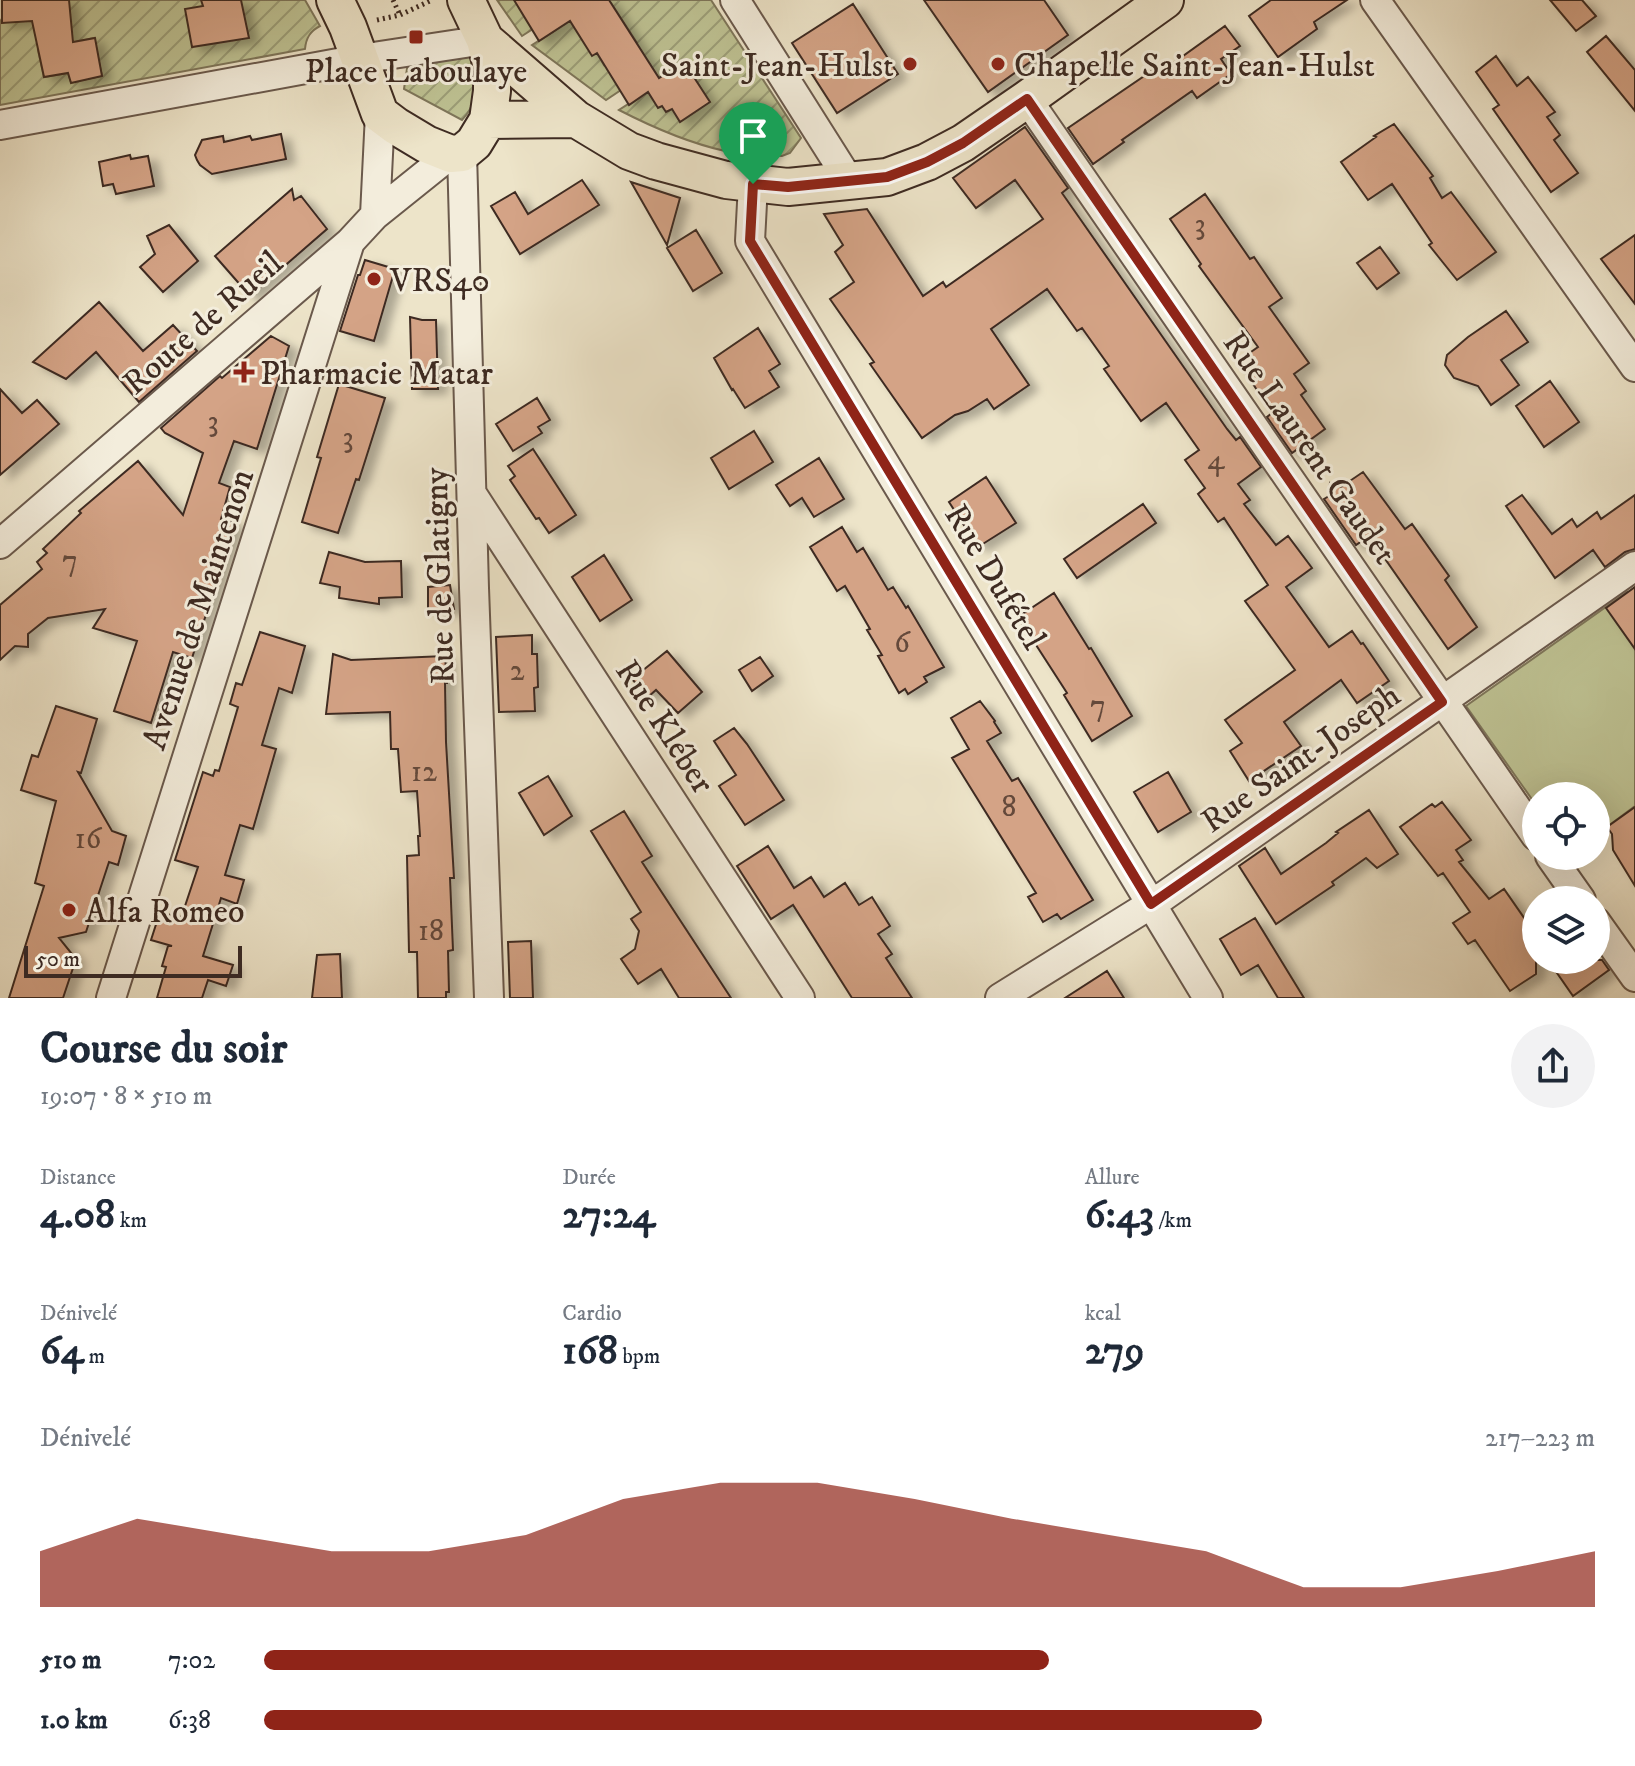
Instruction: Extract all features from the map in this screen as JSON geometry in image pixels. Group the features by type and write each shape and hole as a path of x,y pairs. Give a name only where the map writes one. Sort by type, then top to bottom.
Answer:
{"main road":[{"path":"348,29 380,114 426,144 456,153 474,143 488,120 492,91 492,67 485,40 466,0"},
{"path":"485,40 576,119 629,151 716,178 788,187 887,177 927,162 963,143 1165,0"},
{"path":"488,120 576,119"}],"street":[{"path":"735,0 850,182"},
{"path":"1375,0 1635,367"},
{"path":"0,125 348,29 485,40"},
{"name":"Rue Laurent Gaudet","path":"1027,99 1522,816"},
{"path":"375,215 380,114"},
{"name":"Route de Rueil","path":"0,544 350,242 375,215 456,153"},
{"name":"Rue de Glatigny","path":"456,153 489,998"},
{"name":"Rue Dufétel","path":"753,184 750,241 1208,998"},
{"name":"Avenue de Maintenon","path":"111,998 350,242"},
{"name":"Rue Kléber","path":"471,493 800,998"},
{"name":"Rue Saint-Joseph","path":"1000,998 1151,904 1635,566"},
{"path":"1610,942 1635,977"}],"path":[{"path":"393,0 400,15"},
{"path":"348,29 358,23 400,15 432,0"}],"green space":[{"path":"69,0 305,0 320,26 309,35 305,49 0,105 0,20 2,23","holes":["94,38 102,76 71,82 68,73 44,77 38,50"]},
{"path":"497,0 603,0 597,53 604,65 637,43 609,0 711,0 801,138 790,153 782,156 739,153 698,144 644,122 619,110 639,97 633,82 606,100 532,45 554,31 547,20 522,36"},
{"path":"460,55 475,58 476,84 472,106 462,120 404,89 408,62"},
{"path":"1627,592 1635,604 1635,806 1610,825 1610,782 1522,782 1522,785 1466,706"}],"building":[{"path":"2,0 69,0 73,42 95,38 102,76 71,83 68,73 44,77 32,21 2,23"},
{"path":"201,0 241,0 249,38 192,47 185,9 203,6"},
{"path":"514,0 609,0 659,78 684,62 710,102 680,122 672,109 666,112 662,106 658,108 648,92 629,105 597,53 592,56 570,21 539,41"},
{"name":"Chapelle Saint-Jean-Hulst","path":"924,0 1044,0 1068,35 988,92"},
{"path":"1271,0 1347,0 1314,22 1317,29 1278,57 1249,16"},
{"path":"1550,0 1582,0 1596,16 1576,31"},
{"path":"853,4 898,74 837,113 792,43"},
{"path":"1225,26 1240,46 1221,59 1231,74 1197,98 1192,91 1093,164 1068,128 1159,66 1162,71"},
{"path":"1606,36 1635,70 1635,111 1587,52"},
{"path":"1496,56 1517,86 1528,77 1555,112 1547,117 1560,135 1554,140 1578,173 1551,192 1493,109 1499,105 1476,72"},
{"path":"1394,124 1433,176 1430,178 1442,198 1451,192 1496,252 1457,280 1429,245 1432,243 1392,184 1368,200 1341,162"},
{"path":"1025,127 1068,188 1062,193 1227,429 1236,440 1240,437 1261,467 1238,484 1250,500 1244,504 1276,545 1288,536 1312,568 1286,587 1329,647 1352,631 1389,681 1357,703 1341,680 1284,722 1301,746 1249,781 1230,751 1242,743 1225,720 1295,670 1245,601 1268,585 1224,518 1218,522 1198,494 1205,488 1185,460 1199,450 1166,403 1141,421 1104,369 1109,366 1082,328 1077,331 1047,289 991,329 1029,385 994,409 987,399 955,415 922,438 870,364 874,362 830,299 854,282 835,252 843,245 824,214 867,209 923,296 943,282 946,287 1043,219 1015,180 976,208 953,178"},
{"path":"281,134 286,159 212,174 200,165 195,155 202,140 223,136 224,142 250,136 252,140"},
{"path":"130,155 131,159 148,156 154,186 116,194 113,184 103,186 99,162"},
{"path":"582,180 599,205 520,254 491,206 515,192 528,214"},
{"path":"631,182 680,198 667,245"},
{"path":"292,189 294,200 301,196 327,229 250,296 215,256"},
{"path":"1205,194 1250,259 1254,257 1282,298 1269,307 1309,363 1294,374 1306,391 1301,395 1325,429 1292,453 1267,417 1272,413 1238,361 1258,347 1199,266 1201,264 1170,219"},
{"path":"169,225 198,261 163,292 140,267 155,254 147,236"},
{"path":"696,230 722,273 693,291 667,248"},
{"path":"1635,235 1635,304 1601,259"},
{"path":"1380,247 1399,273 1377,289 1357,263"},
{"path":"365,260 395,269 374,341 340,331"},
{"path":"99,302 143,351 173,325 197,351 139,402 96,352 66,379 33,362"},
{"path":"1506,311 1528,342 1501,360 1519,385 1491,405 1478,386 1454,378 1445,365 1447,355"},
{"path":"410,317 436,320 438,389 412,389"},
{"path":"758,328 780,364 769,371 779,387 745,408 714,358"},
{"path":"271,336 289,346 257,449 234,441 219,483 230,487 221,519 235,523 192,658 173,652 151,723 114,711 137,641 93,628 105,609 48,618 28,634 28,647 15,646 0,660 0,605 42,569 37,562 47,553 43,549 81,513 79,511 138,461 183,515 203,453 161,428"},
{"path":"1550,381 1579,422 1544,447 1516,406"},
{"path":"339,384 385,398 359,480 356,479 338,533 302,522"},
{"path":"0,389 22,413 37,400 59,424 0,475"},
{"path":"537,398 550,420 538,427 542,433 513,451 496,424"},
{"path":"754,431 773,462 729,489 711,458"},
{"path":"533,449 576,515 549,533 510,480 515,476 508,466"},
{"path":"819,458 844,499 814,517 802,498 790,506 776,485"},
{"path":"1363,472 1405,529 1412,524 1449,576 1445,580 1477,627 1448,649 1369,536 1356,545 1324,499 1329,496 1330,483 1341,487"},
{"path":"986,477 1016,523 978,547 949,502"},
{"path":"1522,495 1552,534 1572,519 1577,527 1597,512 1601,519 1635,495 1635,549 1625,552 1605,567 1593,550 1555,578 1506,506"},
{"path":"1143,504 1156,523 1077,578 1064,559"},
{"path":"842,527 857,552 863,548 888,590 893,587 906,608 908,606 944,667 924,677 927,682 908,694 905,689 899,693 878,656 882,655 867,630 870,629 845,586 837,591 810,547"},
{"path":"329,552 365,562 401,561 402,597 379,598 379,604 339,598 340,587 320,583"},
{"path":"604,555 632,600 600,621 572,577"},
{"path":"450,585 454,609 428,610 428,587"},
{"path":"1635,587 1635,649 1606,608"},
{"path":"1054,593 1132,716 1092,741 1064,695 1067,693 1018,617"},
{"path":"260,632 305,646 292,693 279,688 262,745 276,749 253,829 240,825 225,875 244,880 237,904 221,898 203,956 233,965 226,986 208,980 202,998 157,998 166,967 162,966 168,946 172,946 151,940 160,912 181,918 198,867 175,860 203,772 213,776 215,770 219,771 238,707 230,704 236,683 242,685"},
{"path":"532,635 532,654 537,654 535,711 499,712 496,637"},
{"path":"667,651 702,692 678,713 656,690 648,697 632,679"},
{"path":"333,654 351,660 445,656 446,742 454,878 450,878 453,950 448,951 449,992 446,992 446,998 418,998 417,952 409,952 407,856 419,855 417,791 401,792 398,749 391,749 390,712 326,714"},
{"path":"760,657 773,676 752,691 739,670"},
{"path":"980,701 1001,733 987,741 1012,781 1018,778 1093,900 1061,919 1057,914 1043,922 1028,897 1036,893 952,758 969,749 951,718"},
{"path":"56,706 97,719 81,773 78,772 112,831 126,836 118,865 109,862 86,932 59,938 76,959 63,998 9,998 44,886 35,883 56,801 21,790 32,755 38,757"},
{"path":"734,728 784,800 745,825 719,786 736,775 714,741"},
{"path":"1168,772 1191,812 1158,832 1134,792"},
{"path":"548,776 572,816 544,835 519,793"},
{"path":"1442,802 1471,840 1456,850 1463,860 1459,862 1489,899 1504,889 1522,915 1522,974 1536,974 1510,991 1475,940 1468,944 1453,923 1470,912 1443,873 1438,876 1400,827 1432,804 1435,807"},
{"path":"1635,807 1635,886 1613,850 1610,825"},
{"path":"1369,810 1398,854 1377,868 1366,858 1332,882 1334,885 1276,924 1239,866 1265,848 1281,874"},
{"path":"624,811 652,856 642,862 731,998 679,998 661,969 638,984 621,959 635,949 639,931 631,919 641,912 591,831"},
{"path":"768,846 794,888 811,877 824,897 845,883 859,905 872,897 890,926 878,934 892,954 886,958 912,998 852,998 793,905 771,919 737,866"},
{"path":"1255,918 1304,998 1278,998 1258,965 1241,975 1220,939"},
{"path":"531,941 533,998 510,998 508,942"},
{"path":"340,954 342,998 312,998 317,955"},
{"path":"1107,971 1124,998 1065,998"},
{"path":"1558,974 1603,974 1573,996"}],"place":[{"name":"Place Laboulaye","path":"416,37"},
{"name":"Saint-Jean-Hulst","path":"910,64"},
{"name":"Chapelle Saint-Jean-Hulst","path":"998,64"},
{"name":"VRS40","path":"374,279"},
{"name":"Pharmacie Matar","path":"244,372"},
{"name":"Alfa Romeo","path":"69,910"}],"route":[{"path":"1027,99 1442,702 1151,904 750,241 753,184 788,187 887,177 927,162 963,143 1027,99"}]}
